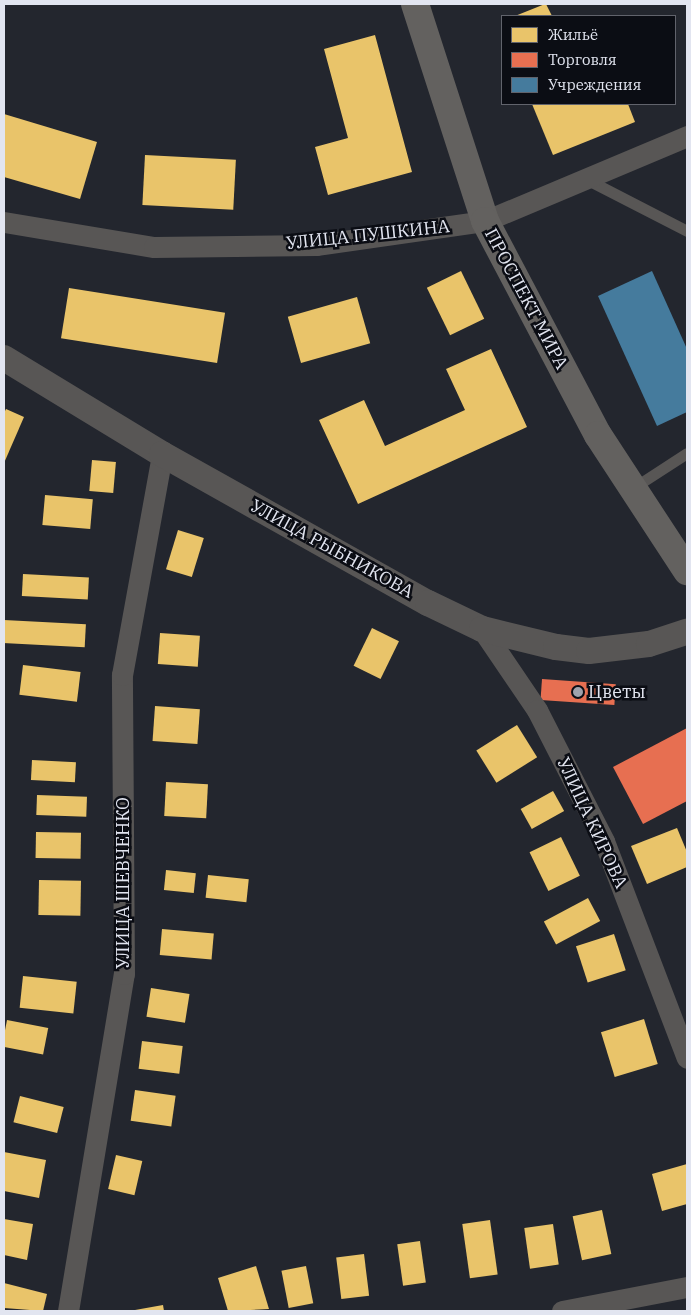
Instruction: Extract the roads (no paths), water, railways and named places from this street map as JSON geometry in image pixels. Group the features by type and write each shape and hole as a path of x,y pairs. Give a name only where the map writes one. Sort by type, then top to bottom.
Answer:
{"main road":[{"name":"ПРОСПЕКТ МИРА","path":"415,4 485,221 598,435 687,571"}],"street":[{"name":"УЛИЦА ПУШКИНА","path":"4,222 154,247 316,245 485,221 687,136"},
{"name":"УЛИЦА РЫБНИКОВА","path":"4,358 162,454 428,603 482,629 556,647 589,650 650,644 687,632"},
{"name":"УЛИЦА ШЕВЧЕНКО","path":"68,1311 124,974 122,675 162,454"},
{"name":"УЛИЦА КИРОВА","path":"482,629 537,710 604,840 687,1058"},
{"path":"562,1311 687,1287"}],"lane":[{"path":"586,179 687,231"},
{"path":"633,488 687,454"}],"place":[{"name":"Цветы","path":"578,692"}]}
